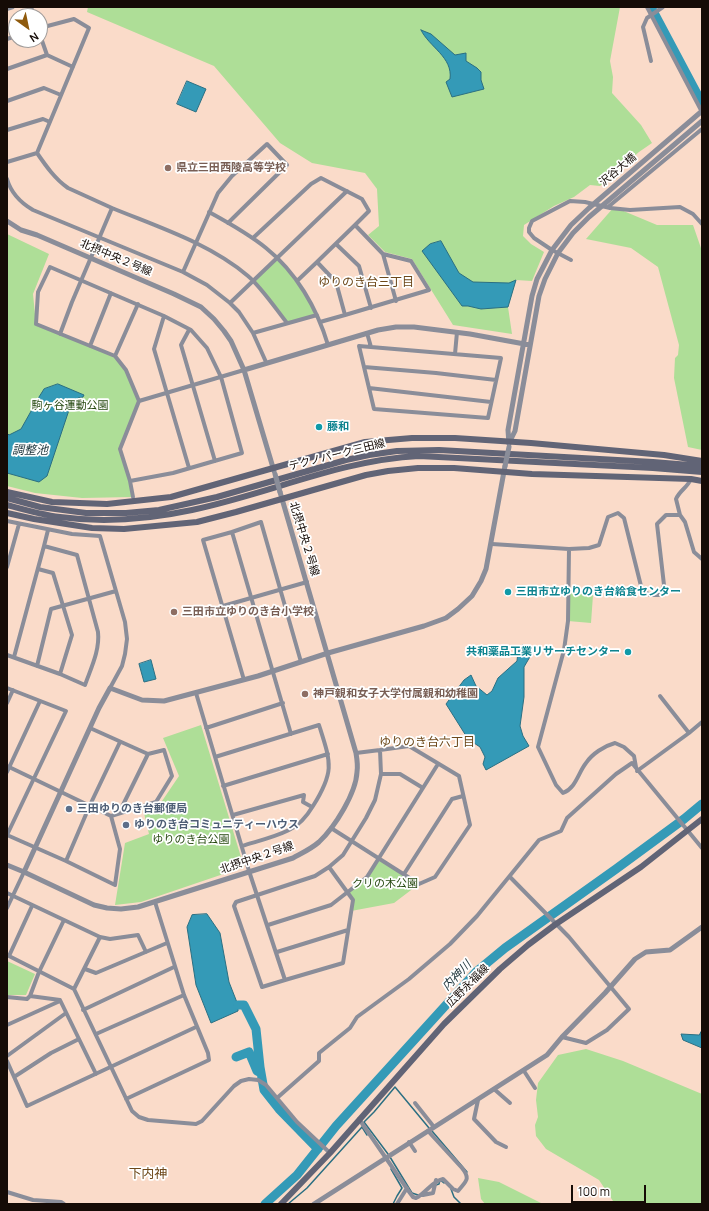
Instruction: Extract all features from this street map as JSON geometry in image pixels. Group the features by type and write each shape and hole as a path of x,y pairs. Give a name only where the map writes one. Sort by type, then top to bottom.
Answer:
{"main road":[{"path":"7,492 52,502 107,504 172,497 274,471 365,442 412,438 454,438 509,444 664,455 702,461"},
{"name":"テクノパーク三田線","path":"7,498 40,507 86,513 126,513 159,510 217,498 346,460 397,451 439,450 702,466"},
{"name":"テクノパーク三田線","path":"7,505 61,517 126,519 160,516 219,504 348,466 370,461 404,457 439,456 675,469 702,472"},
{"path":"7,513 34,519 92,528 124,529 197,522 282,500 340,482 388,471 418,468 505,469 690,479 702,481"},
{"name":"広野永福線","path":"281,1204 360,1119 444,1024 500,969 556,924 641,867 702,818"}],"street":[{"path":"7,9 13,7"},
{"path":"647,7 702,111"},
{"path":"652,61 643,27 647,18 663,7"},
{"path":"37,153 89,28 74,18 48,26"},
{"path":"45,48 47,55"},
{"path":"7,69 47,55 73,67"},
{"path":"7,101 44,88 61,95"},
{"name":"沢谷大橋","path":"509,444 508,430 532,296 537,279 552,250 571,225 702,111"},
{"path":"7,130 43,119 50,122"},
{"name":"沢谷大橋","path":"509,444 515,431 530,344 544,280 558,253 573,234 595,212 702,121"},
{"path":"608,207 702,128"},
{"path":"183,272 218,193 267,144 287,165 228,223"},
{"path":"7,162 37,153"},
{"path":"37,153 52,174 68,188 195,243 226,259 253,281 287,323"},
{"path":"253,238 311,184 320,178 362,199 369,211 297,281"},
{"path":"7,179 13,192 26,206 183,272 207,285 230,303 238,312 253,333 266,362"},
{"path":"230,303 347,191"},
{"path":"571,260 552,250 534,238 529,232 532,221 570,201 585,202 630,210 680,207 693,214 702,224"},
{"path":"60,334 112,208"},
{"path":"209,212 253,238 277,258 297,281 317,315 328,345"},
{"name":"北摂中央２号線","path":"7,221 21,230 37,235 201,307 214,318 224,331 235,349 244,370 328,653 356,753 357,772 355,782 346,805 331,828 320,841 307,851 293,858 138,907 121,909 94,905 7,865"},
{"path":"355,226 383,254 396,301"},
{"path":"336,244 359,266 371,308"},
{"path":"320,322 396,301 429,290 411,261 383,254"},
{"path":"317,262 336,282 345,315"},
{"path":"130,481 173,473 242,453 220,377 208,348 189,330 138,304 50,267 38,292 36,324 115,356 126,370 139,401 120,449 130,481 133,497"},
{"path":"90,346 110,293"},
{"path":"115,356 138,304"},
{"path":"253,333 317,315"},
{"path":"164,316 154,349 189,468"},
{"path":"139,401 266,362 367,333 396,327 414,327 457,332 530,344"},
{"path":"189,330 181,345 215,461"},
{"path":"455,354 457,332"},
{"path":"367,333 371,347"},
{"path":"359,346 455,354 501,358 488,418 374,409 359,346"},
{"path":"364,367 496,380"},
{"path":"369,388 491,402"},
{"path":"110,688 134,698 164,701 244,680 328,653 421,627 446,618 472,596 477,589 486,569 492,544 509,444"},
{"path":"690,479 688,486 678,493 676,499 680,515 685,522 694,552 702,560"},
{"path":"492,544 569,549 599,546 608,517 618,513 624,518 642,590 650,595 660,595 664,585 657,524 666,515 680,515"},
{"path":"7,521 72,534 100,536 125,622 127,639 126,654 122,666 90,728 62,792 7,908"},
{"path":"244,680 203,540 261,522 301,662"},
{"path":"7,567 18,524"},
{"path":"14,657 48,530"},
{"path":"232,532 291,734"},
{"path":"7,655 60,674 85,685 99,642 90,598 77,555 44,546"},
{"path":"569,549 568,621 564,650 538,747 556,785 563,793 573,786 584,764 590,757 615,743 624,747 634,756 637,771"},
{"path":"38,569 53,574 72,635 60,674"},
{"path":"223,606 307,582"},
{"path":"37,666 51,609 116,591"},
{"path":"7,688 66,711 34,779 7,835 115,885 120,849 111,816 90,805 34,779 8,767"},
{"path":"7,703 12,690"},
{"path":"196,693 249,871 286,980"},
{"path":"660,696 689,733"},
{"path":"7,772 8,767 40,701"},
{"path":"206,728 283,703"},
{"path":"637,771 702,722"},
{"path":"215,757 319,725 328,754 330,766 328,779 307,816 289,830 242,846"},
{"path":"90,728 148,754 164,750 172,776 156,802 111,816"},
{"path":"66,861 90,805 120,742"},
{"path":"331,828 419,884 436,877 470,825 459,776 409,746 356,753"},
{"path":"329,867 353,900 343,963 262,987 234,906 236,902 315,876 343,855 375,800 381,774 380,750"},
{"path":"118,813 148,754"},
{"path":"223,786 328,754"},
{"path":"277,1098 319,1061 319,1053 350,1028 357,1017 408,980 450,944 477,916 539,840 561,831 567,818 616,774 632,763 637,771 702,848"},
{"path":"268,925 331,905 367,877 380,859 438,764"},
{"path":"381,774 400,774 423,788"},
{"path":"233,815 304,795 303,802 312,807"},
{"path":"404,874 452,799 464,796"},
{"path":"510,877 569,937 629,1009 606,1030 586,1043 562,1037"},
{"path":"7,893 100,937 110,939 138,935 146,952"},
{"path":"126,1099 210,1060 174,967 155,902"},
{"path":"32,906 8,955 74,989 132,1111 139,1117 148,1120 196,1124 202,1121 234,1086 241,1081 249,1079 258,1080 266,1085 310,1135 329,1152"},
{"path":"30,996 39,972 64,920"},
{"path":"314,1204 322,1202 386,1157 524,1071 547,1055 635,959 646,952 670,950 701,929"},
{"path":"277,952 348,930"},
{"path":"74,989 100,937"},
{"path":"85,968 96,973 167,943"},
{"path":"83,1010 174,967"},
{"path":"96,1034 184,995"},
{"path":"7,997 27,999 30,996 60,1000"},
{"path":"60,1000 96,1074"},
{"path":"7,1025 60,1000"},
{"path":"7,1056 66,1013"},
{"path":"7,1061 27,1106 196,1027"},
{"path":"14,1077 79,1039"},
{"path":"524,1071 535,1088"},
{"path":"494,1090 510,1103"},
{"path":"478,1100 474,1120 496,1142 506,1147"},
{"path":"415,1103 434,1127"},
{"path":"360,1119 413,1197 416,1198 422,1195 436,1180 443,1179 458,1192 466,1182 467,1178 466,1174 428,1131"},
{"path":"409,1142 415,1150"},
{"path":"397,1204 407,1188"},
{"path":"7,1192 33,1200 61,1202 64,1204"}],"green space":[{"path":"88,7 620,7 610,61 613,77 612,93 641,125 652,143 639,152 600,186 590,185 574,197 554,206 524,225 523,236 531,244 544,252 532,281 516,280 508,307 512,334 453,325 412,259 385,252 368,235 379,226 377,189 365,173 312,163 280,143 214,66 87,12"},
{"path":"614,207 657,225 693,225 702,251 702,450 688,447 674,378 675,358 678,355 679,345 658,267 631,248 586,239"},
{"name":"駒ヶ谷運動公園","path":"7,234 49,254 33,294 36,324 115,356 126,370 139,401 120,449 133,497 82,498 35,493 7,486"},
{"path":"277,258 297,281 317,315 287,323 253,281"},
{"path":"569,593 593,595 591,623 568,621"},
{"name":"ゆりのき台公園","path":"201,725 244,867 141,902 115,905 125,843 149,834 143,809 160,804 179,776 163,738"},
{"name":"クリの木公園","path":"380,859 419,884 394,903 351,911 353,900 347,892 367,877"},
{"path":"7,961 35,974 26,995 7,995"},
{"path":"586,1049 623,1061 702,1094 702,1204 615,1204 599,1180 546,1149 536,1136 535,1125 538,1117 536,1100 538,1083 558,1055"},
{"path":"478,1178 499,1182 543,1204 485,1204 481,1199"}],"water":[{"path":"421,30 431,34 455,55 466,53 466,61 481,72 481,80 484,89 452,97 446,82 450,79 448,64"},
{"path":"187,81 206,89 196,112 177,104"},
{"path":"441,241 459,273 473,282 509,283 516,280 508,307 481,309 462,306 422,251 430,244"},
{"name":"調整池","path":"58,384 84,395 83,397 78,398 77,405 70,407 47,476 39,482 7,473 7,433 9,435 21,429 44,389"},
{"path":"523,645 531,655 524,667 524,697 520,726 523,736 529,746 486,770 483,764 485,757 480,747 468,739 446,704 464,680 471,675 476,686 487,695 492,691 498,678 517,661 518,651"},
{"path":"151,660 156,679 144,682 139,664"},
{"path":"207,914 220,933 229,982 238,1005 238,1011 211,1023 196,985 187,927 192,915"},
{"path":"701,1032 702,1048 683,1040 681,1034 699,1035"}],"waterway":[{"path":"651,7 702,103"},
{"name":"内神川","path":"265,1204 297,1175 336,1126 476,972 505,948 616,869 702,804"},
{"path":"238,1005 244,1005 256,1029 264,1090 279,1109 318,1149"},
{"path":"236,1057 249,1052 257,1071 259,1072"},
{"path":"288,1204 307,1188 362,1127 364,1122 395,1087 429,1128"},
{"path":"364,1122 388,1154"},
{"path":"362,1127 367,1135"},
{"path":"432,1131 467,1172"},
{"path":"390,1157 412,1193 418,1195"},
{"path":"391,1169 402,1188 393,1204"},
{"path":"436,1185 439,1184 440,1180 444,1183"},
{"path":"451,1189 454,1197 461,1204"}],"place":[{"name":"県立三田西陵高等学校","path":"168,168"},
{"name":"藤和","path":"319,427"},
{"name":"三田市立ゆりのき台給食センター","path":"508,592"},
{"name":"三田市立ゆりのき台小学校","path":"174,612"},
{"name":"共和薬品工業リサーチセンター","path":"628,652"},
{"name":"神戸親和女子大学付属親和幼稚園","path":"305,694"},
{"name":"三田ゆりのき台郵便局","path":"69,809"},
{"name":"ゆりのき台コミュニティーハウス","path":"126,825"}],"district":[{"name":"ゆりのき台三丁目","path":"366,283"},
{"name":"ゆりのき台六丁目","path":"427,743"},
{"name":"下内神","path":"148,1174"}]}
